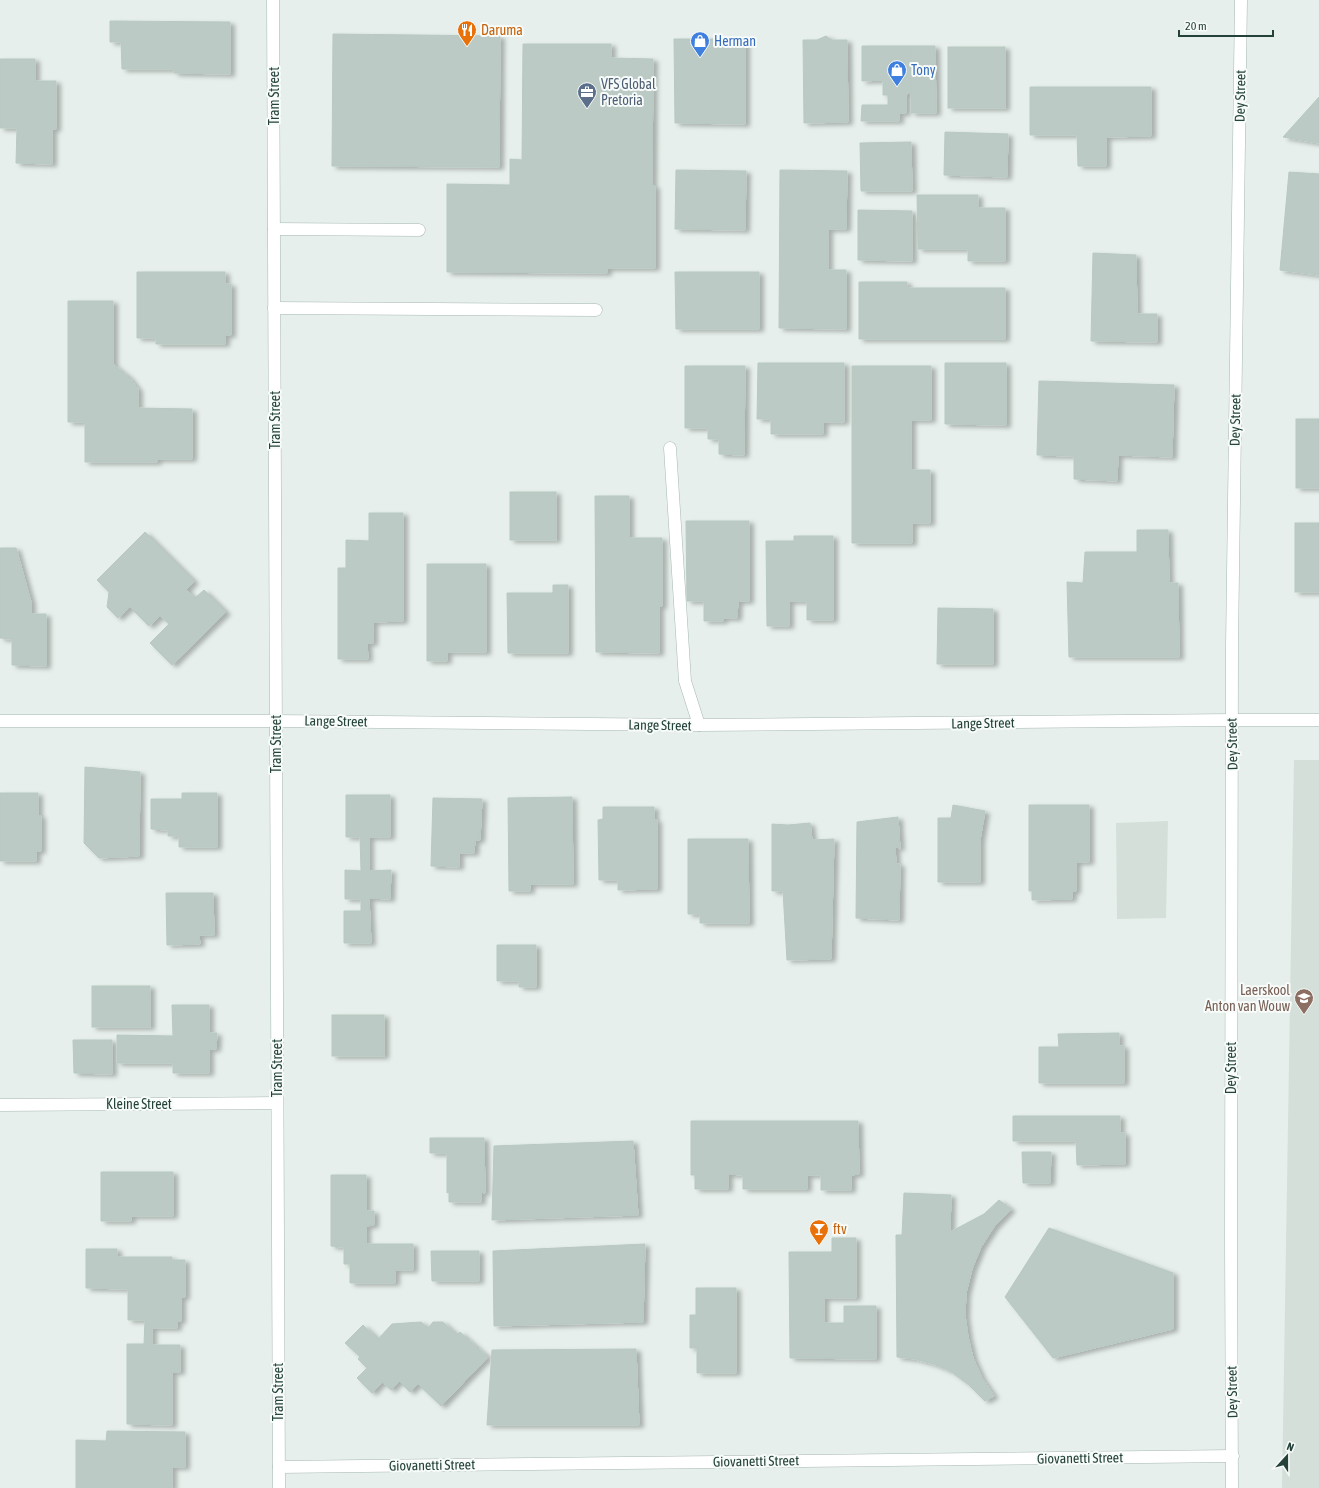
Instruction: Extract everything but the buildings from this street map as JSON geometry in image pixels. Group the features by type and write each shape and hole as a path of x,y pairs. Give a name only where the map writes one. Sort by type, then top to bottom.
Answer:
{"street":[{"name":"Tram Street","path":"273,0 279,1488"},
{"name":"Dey Street","path":"1232,1488 1232,720 1241,0"},
{"path":"274,229 419,230"},
{"path":"274,308 596,310"},
{"path":"670,448 685,681 699,725"},
{"name":"Lange Street","path":"0,721 276,721 699,725 1319,720"},
{"name":"Kleine Street","path":"0,1105 277,1103"},
{"name":"Giovanetti Street","path":"279,1467 1233,1456"}],"shaded area":[{"name":"Laerskool Anton van Wouw","path":"1294,760 1319,760 1319,1488 1282,1488"},
{"path":"1168,821 1166,918 1117,919 1116,823"}],"place":[{"name":"Daruma","path":"467,47"},
{"name":"Herman","path":"700,58"},
{"name":"Tony","path":"897,87"},
{"name":"VFS Global Pretoria","path":"587,109"},
{"name":"Laerskool Anton van Wouw","path":"1304,1015"},
{"name":"ftv","path":"819,1246"}]}
